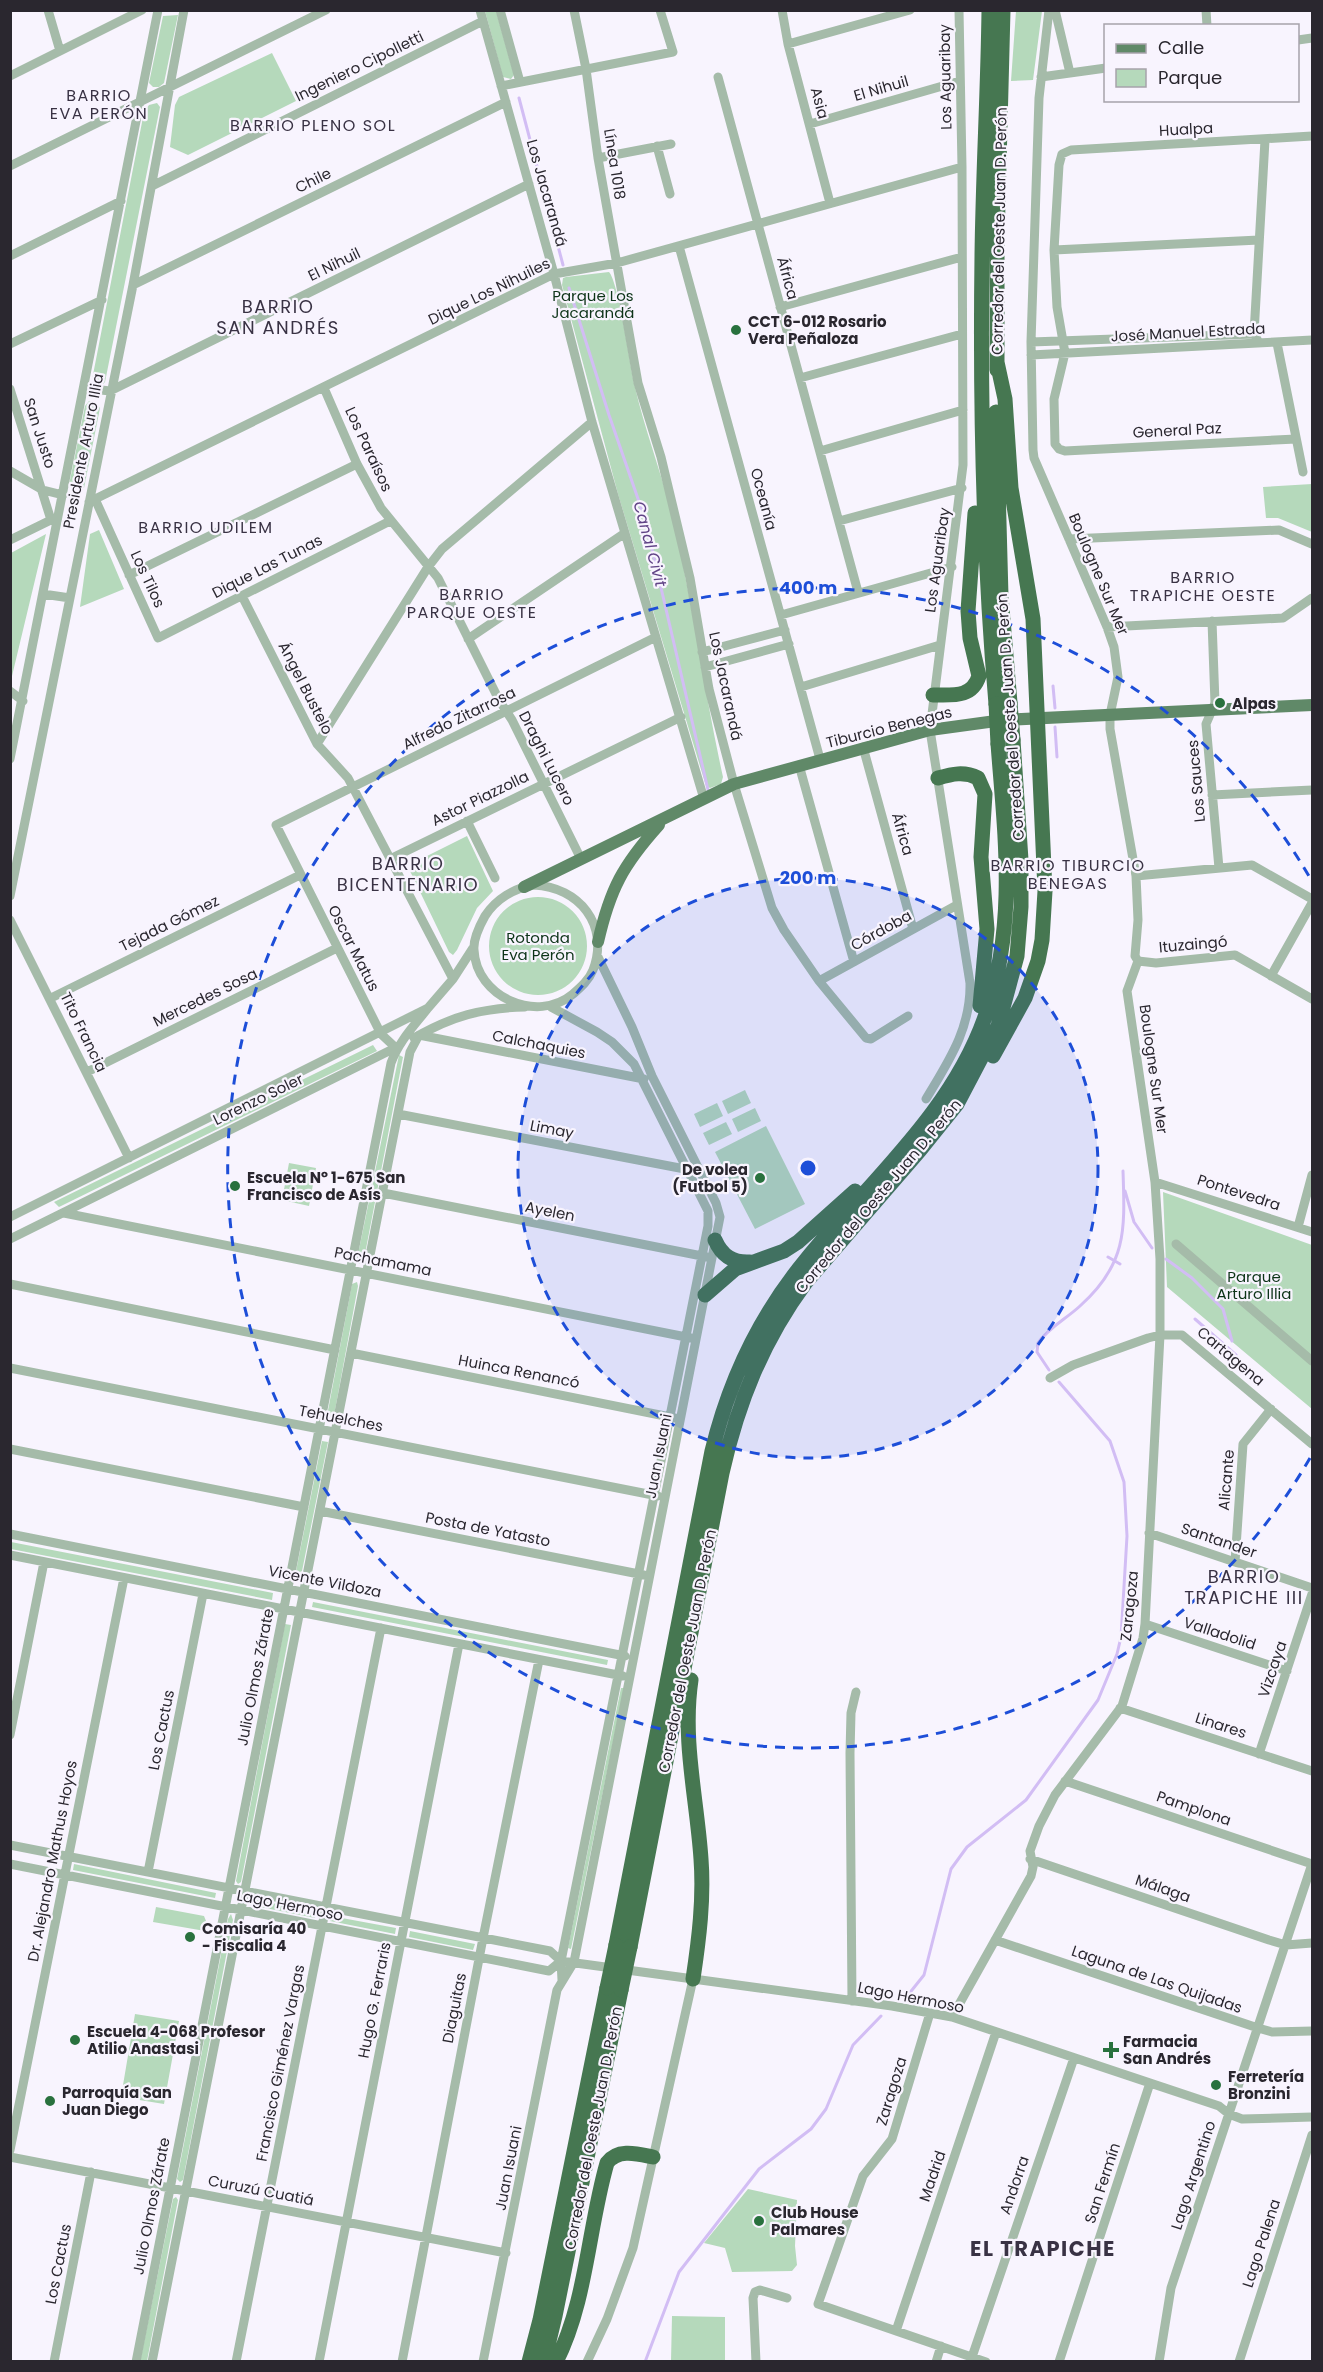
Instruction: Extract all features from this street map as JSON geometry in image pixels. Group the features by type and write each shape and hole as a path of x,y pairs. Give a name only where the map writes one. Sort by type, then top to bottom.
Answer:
{"highway":[{"path":"982,10 994,85"},
{"name":"Corredor del Oeste Juan D. Perón","path":"989,10 994,85 998,529 1003,703"},
{"name":"Corredor del Oeste Juan D. Perón","path":"935,1110 957,1104 998,1026 1017,956 1021,907 1021,860 1006,742 984,528 982,433 982,255 994,85 1003,10"},
{"path":"994,85 1012,10"},
{"path":"957,1104 997,1050 1013,1023 1038,961 1044,920 1045,891 1033,619 1011,488 1005,399 997,362"},
{"path":"933,695 965,694 971,690 979,676 970,638 968,590 982,433"},
{"name":"Corredor del Oeste Juan D. Perón","path":"529,2361 614,1989 698,1599 730,1437 758,1359 791,1302 914,1146 968,1056 986,1013 994,987 1006,923 1008,887 1006,742"},
{"path":"938,778 969,773 978,778 984,786 985,794 981,857 987,929 982,993 968,1056"},
{"name":"Corredor del Oeste Juan D. Perón","path":"623,1946 706,1481 722,1412 736,1374 779,1296 804,1263 891,1161 914,1146"},
{"path":"705,1294 735,1269 784,1251 798,1242 891,1161"},
{"path":"716,1240 723,1253 730,1259 756,1262"},
{"path":"693,1979 702,1905 702,1880 687,1729 698,1599"},
{"name":"Corredor del Oeste Juan D. Perón","path":"544,2361 555,2316 614,1989"},
{"path":"556,2361 568,2337 576,2312 607,2163 610,2158 618,2154 630,2152 653,2157"}],"main road":[{"name":"Tiburcio Benegas","path":"524,887 734,784 930,730 973,723 1038,718 1312,705"},
{"name":"Tiburcio Benegas","path":"598,942 614,885 626,865 664,820"}],"street":[{"path":"48,10 60,51"},
{"path":"10,76 142,10"},
{"name":"Presidente Arturo Illia","path":"10,759 44,594 55,518 63,495 158,10"},
{"name":"Presidente Arturo Illia","path":"10,896 70,598 92,501 110,391 133,285 184,10"},
{"path":"10,166 326,10"},
{"name":"Los Jacarandá","path":"480,10 554,274 592,422 704,799"},
{"path":"500,10 520,82"},
{"path":"574,10 586,69"},
{"path":"501,86 673,52 660,10"},
{"name":"Asia","path":"782,10 788,44 831,203"},
{"path":"788,44 910,10"},
{"name":"Los Aguaribay","path":"935,1110 968,1016 970,983 930,730 962,488 962,167 959,10"},
{"name":"Boulogne Sur Mer","path":"1049,10 1039,98 1031,342 1034,458 1107,627 1116,657 1118,677 1110,715 1110,729 1136,876 1138,920 1135,956 1138,961 1127,991 1155,1182"},
{"path":"1055,10 1070,73"},
{"name":"Ingeniero Cipolletti","path":"152,186 483,21"},
{"path":"1041,77 1104,68"},
{"name":"Línea 1018","path":"586,69 598,158 617,263"},
{"name":"África","path":"718,77 858,592"},
{"name":"El Nihuil","path":"810,124 960,81"},
{"name":"Chile","path":"133,285 506,102"},
{"name":"Hualpa","path":"1054,250 1059,165 1062,154 1071,150 1312,136"},
{"path":"1260,344 1254,334 1265,140"},
{"path":"598,158 671,144"},
{"path":"657,146 670,194"},
{"name":"Dique Los Nihuiles","path":"92,501 554,274 617,263 962,167"},
{"name":"El Nihuil","path":"110,391 529,184"},
{"path":"10,256 121,201"},
{"path":"1065,353 1065,341 1057,307 1054,250 1259,240"},
{"name":"Oceanía","path":"679,246 820,759"},
{"path":"780,307 962,257"},
{"name":"Los Jacarandá","path":"617,263 638,383 661,457 690,578 705,667 734,784 772,908 784,930 819,981 866,1038 871,1039 908,1016"},
{"path":"10,344 102,300"},
{"path":"800,378 962,334"},
{"name":"José Manuel Estrada","path":"1031,342 1254,334"},
{"name":"José Manuel Estrada","path":"1031,355 1312,340"},
{"path":"1277,343 1303,472"},
{"name":"General Paz","path":"1065,353 1054,399 1055,444 1059,449 1065,451 1296,439"},
{"path":"84,388 110,391"},
{"name":"Los Paraísos","path":"324,388 357,464 390,521"},
{"name":"San Justo","path":"10,389 43,490 55,518"},
{"path":"820,451 963,410"},
{"path":"317,744 428,567 442,549 592,422"},
{"path":"129,575 357,464"},
{"path":"10,471 43,490 63,495"},
{"path":"839,521 962,488"},
{"name":"Los Tilos","path":"92,501 159,638"},
{"path":"10,540 55,518"},
{"name":"Draghi Lucero","path":"390,521 438,578 581,859"},
{"name":"Dique Las Tunas","path":"159,638 390,521"},
{"path":"1069,539 1278,530 1312,544"},
{"path":"468,639 625,533"},
{"path":"781,615 951,567"},
{"path":"44,594 70,598"},
{"name":"Ángel Bustelo","path":"242,596 317,744 348,778 453,979"},
{"path":"1107,627 1283,618 1312,598"},
{"name":"Los Sauces","path":"1212,621 1215,696 1213,710 1206,724 1219,868"},
{"path":"702,652 785,630"},
{"name":"Alfredo Zitarrosa","path":"276,825 656,637"},
{"path":"705,667 789,644"},
{"path":"801,687 940,645"},
{"path":"10,691 23,701"},
{"path":"10,718 20,713"},
{"name":"Astor Piazzolla","path":"390,859 681,717"},
{"name":"África","path":"863,747 914,929"},
{"path":"799,765 854,962"},
{"path":"1212,795 1312,790"},
{"path":"467,821 495,878"},
{"name":"Oscar Matus","path":"276,825 381,1034 396,1048"},
{"path":"1136,876 1252,866 1312,901 1271,976"},
{"name":"Tejada Gómez","path":"51,998 300,875"},
{"path":"544,886 555,888 574,897 588,912 598,942 598,957 591,974 581,987 566,1000 550,1007 525,1007 506,998 490,986 476,962 473,948 480,927 490,910 505,896 524,887 544,886"},
{"name":"Córdoba","path":"819,981 957,905"},
{"name":"Tito Francia","path":"10,920 129,1158"},
{"name":"Mercedes Sosa","path":"87,1072 337,948"},
{"name":"Lorenzo Soler","path":"10,1217 381,1034 428,1008 453,979 473,948"},
{"name":"Ituzaingó","path":"1138,961 1156,963 1235,955 1312,999"},
{"name":"Juan Isuani","path":"483,2361 557,1990 574,1962 720,1211 652,1076 632,1027 598,957"},
{"name":"Lorenzo Soler","path":"10,1239 419,1035 473,1012 491,1008 525,1007"},
{"name":"Juan Isuani","path":"550,1007 612,1042 634,1064 708,1211 708,1226 561,1960 562,1980"},
{"name":"Julio Olmos Zárate","path":"136,2361 391,1063 396,1048 428,1008"},
{"name":"Julio Olmos Zárate","path":"152,2361 410,1052 419,1035"},
{"name":"Calchaquies","path":"419,1035 642,1080"},
{"path":"642,1080 652,1076"},
{"name":"Limay","path":"398,1114 688,1171 699,1168"},
{"path":"1298,1227 1312,1175"},
{"name":"Pontevedra","path":"1155,1182 1312,1232"},
{"name":"Zaragoza","path":"951,2017 1031,1876 1033,1868 1030,1851 1039,1826 1065,1781 1120,1708 1141,1645 1145,1624 1160,1335 1160,1259 1155,1182"},
{"name":"Ayelen","path":"383,1193 712,1258"},
{"path":"44,1200 60,1214"},
{"name":"Pachamama","path":"60,1214 696,1339"},
{"path":"1176,1244 1312,1361"},
{"path":"10,1284 335,1350"},
{"path":"691,1308 705,1294"},
{"name":"Cartagena","path":"1050,1378 1073,1365 1160,1335 1182,1335 1312,1444"},
{"name":"Huinca Renancó","path":"351,1353 680,1419"},
{"name":"Tehuelches","path":"10,1368 665,1497"},
{"name":"Alicante","path":"1235,1562 1243,1444 1270,1409"},
{"path":"10,1449 304,1507"},
{"name":"Posta de Yatasto","path":"320,1510 650,1576"},
{"name":"Santander","path":"1149,1533 1312,1588"},
{"name":"Vicente Vildoza","path":"10,1534 633,1658"},
{"path":"10,1555 630,1677"},
{"path":"10,1735 44,1562"},
{"name":"Dr. Alejandro Mathus Hoyos","path":"10,2150 123,1578"},
{"name":"Los Cactus","path":"148,1872 203,1594"},
{"name":"Vizcaya","path":"1259,1754 1312,1594"},
{"name":"Valladolid","path":"1145,1624 1287,1671"},
{"name":"Francisco Giménez Vargas","path":"236,2361 381,1628"},
{"name":"Hugo G. Ferraris","path":"319,2361 459,1644"},
{"name":"Diaguitas","path":"402,2361 539,1660"},
{"path":"852,2001 850,1753 851,1713 856,1692"},
{"name":"Linares","path":"1120,1708 1312,1771"},
{"name":"Pamplona","path":"1065,1781 1312,1864"},
{"name":"Lago Hermoso","path":"10,1845 550,1951 561,1960 951,2017 1219,2106 1229,2115 1242,2119 1312,2117"},
{"name":"Málaga","path":"1030,1859 1286,1945"},
{"name":"Lago Hermoso","path":"10,1864 549,1971 561,1960"},
{"name":"Lago Argentino","path":"1159,2361 1172,2288 1312,1864"},
{"name":"Laguna de Las Quijadas","path":"995,1940 1258,2028 1272,2032 1312,2031"},
{"path":"1286,1945 1312,1943"},
{"path":"587,2361 608,2319 624,2277 643,2207 693,1979"},
{"name":"Zaragoza","path":"896,2331 818,2304 863,2176 892,2139 930,2013"},
{"name":"Madrid","path":"896,2331 996,2032"},
{"name":"Andorra","path":"972,2357 1074,2058"},
{"name":"San Fermín","path":"1059,2361 1150,2083"},
{"name":"Lago Palena","path":"1239,2361 1312,2134"},
{"name":"Curuzú Cuatiá","path":"10,2157 506,2253"},
{"name":"Los Cactus","path":"54,2361 91,2172"},
{"path":"756,2361 753,2298 755,2292 760,2290 787,2298"},
{"path":"896,2331 986,2361"},
{"path":"936,2361 941,2346"}],"green space":[{"path":"485,11 496,11 514,75 511,79 503,77"},
{"path":"1016,11 1042,11 1033,80 1011,81"},
{"path":"178,15 164,83 159,87 153,87 149,83 163,16"},
{"path":"272,53 296,101 188,155 170,147 175,105 179,97"},
{"path":"157,103 160,107 105,382 102,385 96,385 92,380 144,112 149,105"},
{"name":"Parque Los Jacarandá","path":"609,272 617,292 639,405 672,513 682,562 723,777 721,784 710,788 706,786 618,494 562,285 563,278 566,277"},
{"path":"89,401 96,402 100,408 84,488 69,485 85,406"},
{"path":"1312,484 1312,532 1278,518 1266,518 1263,487"},
{"path":"99,530 124,589 80,607 90,534"},
{"path":"46,534 12,676 11,553"},
{"path":"467,836 493,891 477,908 453,955 449,952 410,871 411,864"},
{"name":"Rotonda Eva Perón","path":"538,897 557,901 573,911 583,927 587,946 583,965 573,981 557,991 538,995 519,991 503,981 493,965 489,946 493,927 503,911 519,901"},
{"path":"373,1045 377,1051 59,1207 54,1202"},
{"path":"399,1055 403,1057 364,1259 359,1264 357,1259"},
{"path":"745,1090 751,1103 728,1114 722,1101"},
{"path":"717,1103 723,1116 700,1127 694,1114"},
{"path":"755,1108 761,1121 738,1132 732,1119"},
{"path":"726,1122 732,1134 709,1145 703,1133"},
{"name":"De volea (Futbol 5)","path":"766,1126 805,1204 755,1229 715,1152"},
{"path":"289,1163 316,1168 309,1206 282,1200"},
{"name":"Parque Arturo Illia","path":"1163,1192 1312,1245 1312,1409 1167,1287"},
{"path":"357,1282 333,1421 328,1423 326,1421 352,1284"},
{"path":"322,1441 328,1442 301,1576 298,1580 295,1576"},
{"path":"11,1542 273,1593 272,1600 11,1549"},
{"path":"313,1602 608,1660 607,1665 312,1607"},
{"path":"285,1624 291,1625 241,1882 238,1884 236,1881"},
{"path":"621,1688 624,1688 571,1949 568,1948"},
{"path":"74,1864 216,1893 215,1898 73,1870"},
{"path":"251,1899 316,1912 315,1918 250,1905"},
{"path":"156,1907 204,1916 205,1931 153,1922"},
{"path":"231,1914 233,1920 183,2180 180,2182 177,2179 228,1919"},
{"path":"331,1916 396,1928 395,1934 330,1921"},
{"path":"410,1931 475,1944 473,1950 409,1937"},
{"path":"135,2014 179,2021 164,2104 121,2097"},
{"name":"Club House Palmares","path":"748,2189 797,2200 795,2246 797,2265 792,2271 732,2272 725,2248 704,2243"},
{"path":"176,2197 178,2200 147,2361 140,2362 173,2199"},
{"path":"672,2316 725,2317 725,2361 671,2361"}],"waterway":[{"name":"Canal Civit","path":"519,98 563,265"},
{"name":"Canal Civit","path":"569,288 645,519 709,794"},
{"path":"1053,686 1055,708"},
{"path":"1055,727 1057,757"},
{"path":"1049,1370 1037,1352 1038,1343 1095,1291 1115,1260 1123,1229 1123,1171"},
{"path":"1125,1191 1134,1222 1152,1248"},
{"name":"Canal Civit","path":"1108,1257 1120,1264"},
{"path":"1166,1259 1192,1278 1223,1309 1232,1341"},
{"name":"Canal Civit","path":"1195,1319 1236,1355"},
{"path":"908,1995 924,1975 951,1869 967,1847 1026,1800 1098,1700 1117,1654 1121,1637 1127,1536 1124,1482 1110,1441 1059,1382"},
{"path":"645,2362 679,2272 759,2169 811,2129 826,2109 853,2045 881,2016"}],"place":[{"name":"CCT 6-012 Rosario Vera Peñaloza","path":"736,330"},
{"name":"Alpas","path":"1220,703"},
{"name":"De volea (Futbol 5)","path":"760,1178"},
{"name":"Escuela N° 1-675 San Francisco de Asís","path":"235,1186"},
{"name":"Comisaría 40 - Fiscalia 4","path":"190,1937"},
{"name":"Escuela 4-068 Profesor Atilio Anastasi","path":"75,2040"},
{"name":"Farmacia San Andrés","path":"1111,2050"},
{"name":"Ferretería Bronzini","path":"1216,2085"},
{"name":"Parroquía San Juan Diego","path":"50,2101"},
{"name":"Club House Palmares","path":"759,2221"}],"district":[{"name":"BARRIO EVA PERÓN","path":"99,104"},
{"name":"BARRIO PLENO SOL","path":"313,125"},
{"name":"BARRIO SAN ANDRÉS","path":"278,316"},
{"name":"BARRIO UDILEM","path":"206,527"},
{"name":"BARRIO TRAPICHE OESTE","path":"1203,586"},
{"name":"BARRIO PARQUE OESTE","path":"472,603"},
{"name":"BARRIO BICENTENARIO","path":"408,873"},
{"name":"BARRIO TIBURCIO BENEGAS","path":"1068,874"},
{"name":"BARRIO TRAPICHE III","path":"1244,1586"},
{"name":"EL TRAPICHE","path":"1043,2248"}]}
